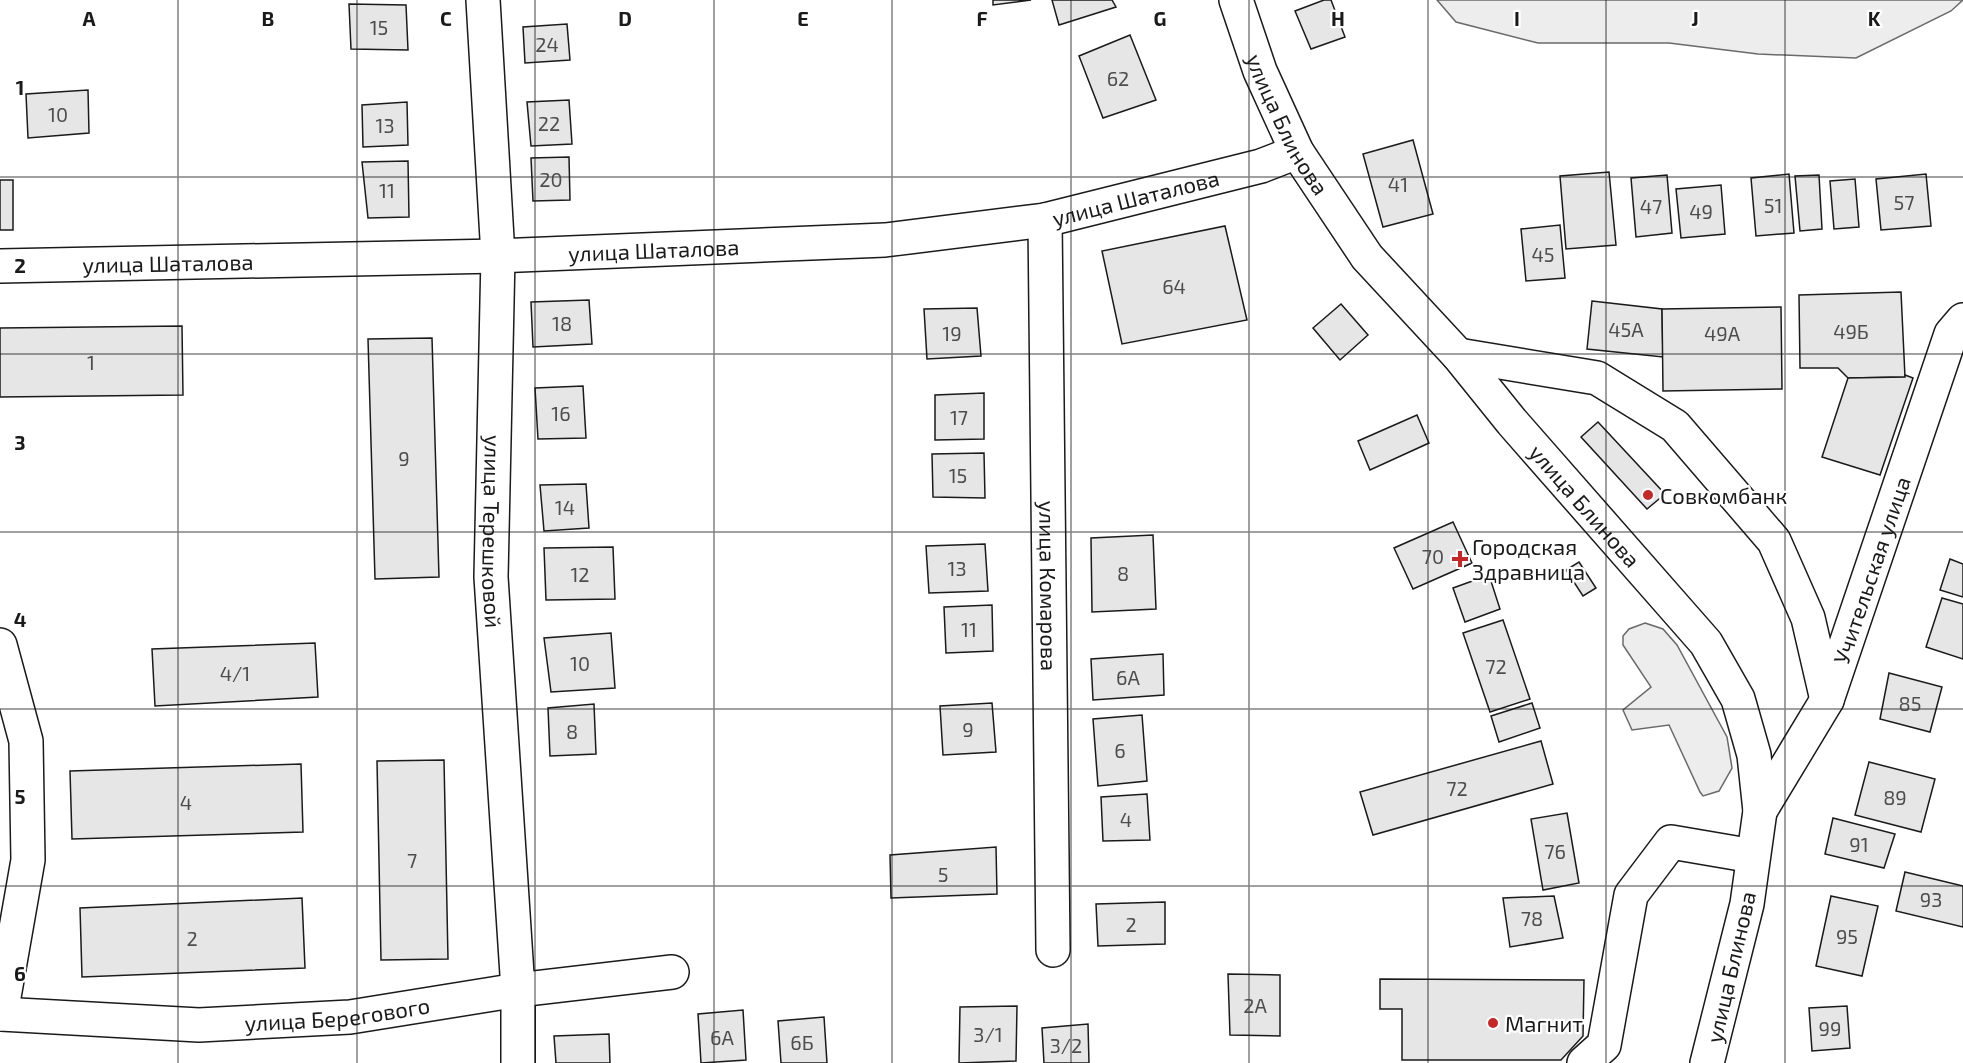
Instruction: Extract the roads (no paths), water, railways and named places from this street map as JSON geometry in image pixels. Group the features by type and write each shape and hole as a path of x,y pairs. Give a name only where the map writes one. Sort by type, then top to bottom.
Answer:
{"street":[{"name":"улица Терешковой","path":"483,0 498,256 491,577 518,990 518,1063"},
{"name":"улица Блинова","path":"1236,0 1260,71 1297,152 1367,257 1458,355 1512,422 1706,644 1738,699 1754,755 1760,811 1747,904 1707,1063"},
{"name":"улица Шаталова","path":"0,266 498,256 885,240 1046,220 1261,166 1297,152"},
{"name":"улица Комарова","path":"1046,220 1053,950"},
{"name":"Учительская улица","path":"1760,811 1827,700 1951,334 1963,320"},
{"path":"1458,355 1597,378 1675,426 1774,541 1808,618 1827,700"},
{"path":"0,645 26,741 28,860 1,1014"},
{"path":"1584,1063 1604,1045 1631,895 1671,842 1754,856"},
{"name":"улица Берегового","path":"1,1014 199,1025 350,1017 518,990 672,972"}],"place":[{"name":"Совкомбанк","path":"1648,495"},
{"name":"Городская Здравница","path":"1460,559"},
{"name":"Магнит","path":"1493,1023"}]}
